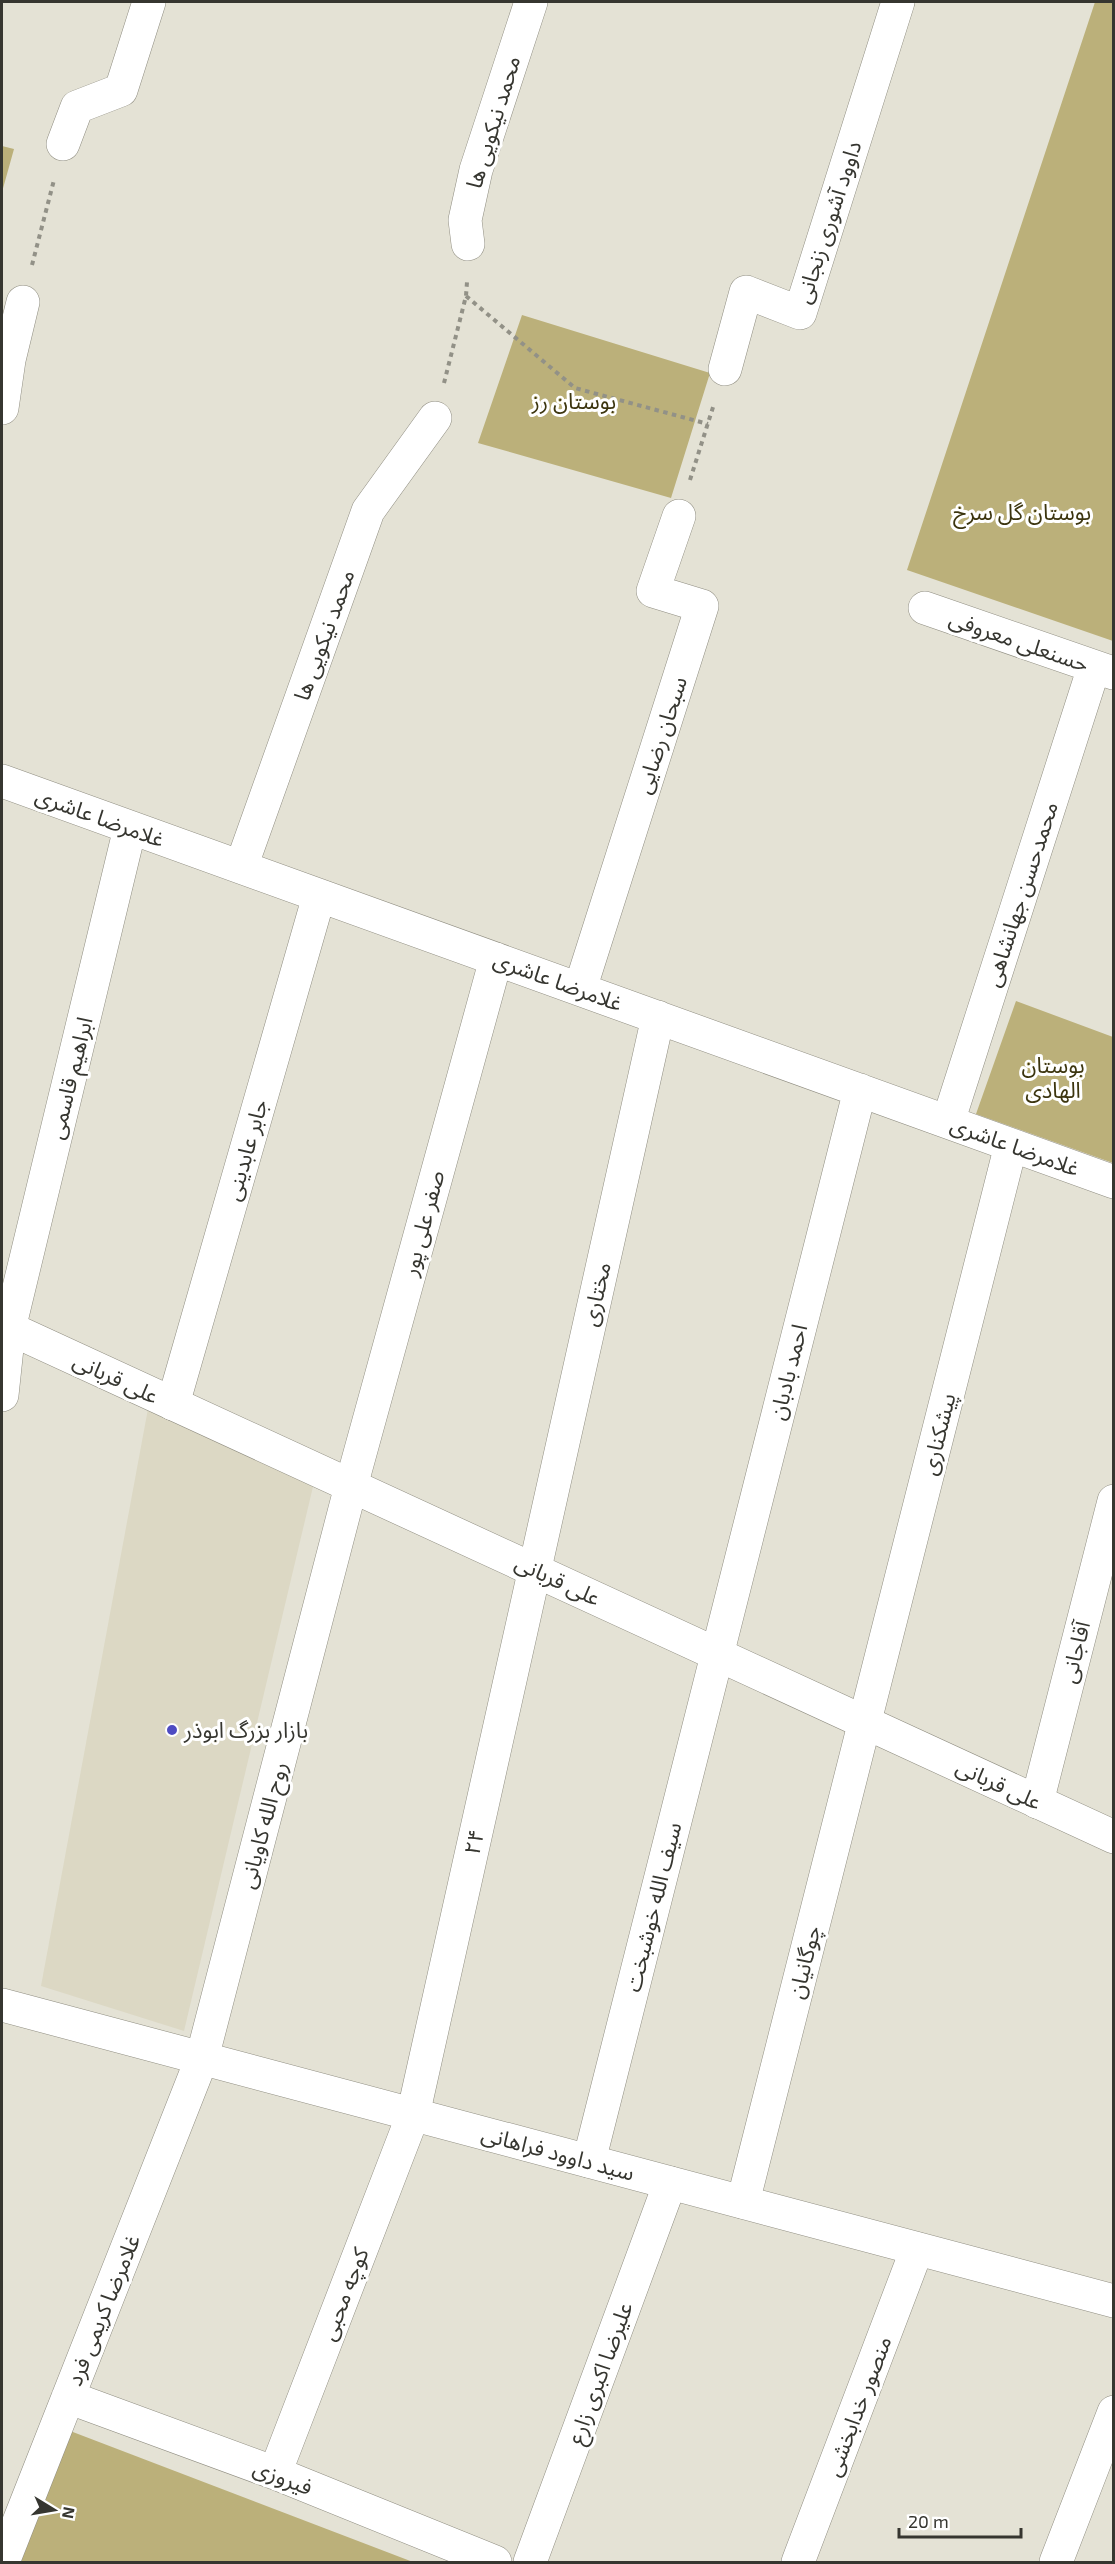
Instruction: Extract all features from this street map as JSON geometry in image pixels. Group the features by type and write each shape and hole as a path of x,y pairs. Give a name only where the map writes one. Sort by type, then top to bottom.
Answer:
{"street":[{"path":"63,144 77,107 121,90 149,2"},
{"name":"محمد نیکویی ها","path":"468,244 465,220 476,170 531,2"},
{"name":"داوود آشوری زنجانی","path":"725,369 746,292 800,313 898,2"},
{"path":"2,408 9,360 23,302"},
{"name":"محمد نیکویی ها","path":"241,867 368,511 435,418"},
{"name":"سبحان رضایی","path":"580,989 702,606 652,591 679,516"},
{"name":"حسنعلی معروفی","path":"925,608 1104,670"},
{"name":"محمدحسن جهانشاهی","path":"948,1122 1104,670"},
{"name":"غلامرضا عاشری","path":"2,781 1113,1182"},
{"name":"ابراهیم قاسمی","path":"2,1395 5,1327 130,828"},
{"name":"جابر عابدینی","path":"173,1404 319,896"},
{"name":"صفر علی پور","path":"351,1486 496,959"},
{"name":"مختاری","path":"535,1570 658,1017"},
{"name":"احمد بادبان","path":"717,1654 860,1090"},
{"name":"پیشکناری","path":"865,1722 1011,1145"},
{"name":"علی قربانی","path":"5,1327 1113,1837"},
{"name":"روح الله کاویانی","path":"202,2058 351,1486"},
{"name":"آقاجانی","path":"1037,1802 1113,1501"},
{"name":"۲۴","path":"413,2115 535,1570"},
{"name":"سیف الله خوشبخت","path":"589,2161 717,1654"},
{"name":"چوگانیان","path":"743,2202 865,1722"},
{"name":"سید داوود فراهانی","path":"2,2005 1113,2301"},
{"name":"غلامرضا کریمی فرد","path":"3,2562 202,2058"},
{"name":"کوچه محبی","path":"275,2473 413,2115"},
{"name":"علیرضا اکبری زارع","path":"530,2562 670,2183"},
{"name":"منصور خدابخشی","path":"798,2562 917,2248"},
{"name":"فیروزی","path":"68,2397 275,2473 495,2562"},
{"path":"1056,2562 1113,2412"}],"path":[{"path":"23,302 63,144"},
{"path":"435,418 466,296 468,244"},
{"path":"466,296 575,388 708,424"},
{"path":"679,516 725,369"}],"shaded area":[{"name":"بازار بزرگ ابوذر","path":"150,1398 316,1474 184,2031 41,1986"}],"green space":[{"name":"بوستان گل سرخ","path":"1095,2 1114,2 1113,641 907,570"},
{"path":"2,146 14,149 2,192"},
{"name":"بوستان رز","path":"522,315 710,373 671,498 478,443"},
{"name":"بوستان الهادی","path":"1016,1001 1113,1037 1113,1163 976,1114"},
{"path":"65,2429 413,2562 12,2562"}],"place":[{"name":"بازار بزرگ ابوذر","path":"172,1730"}]}
